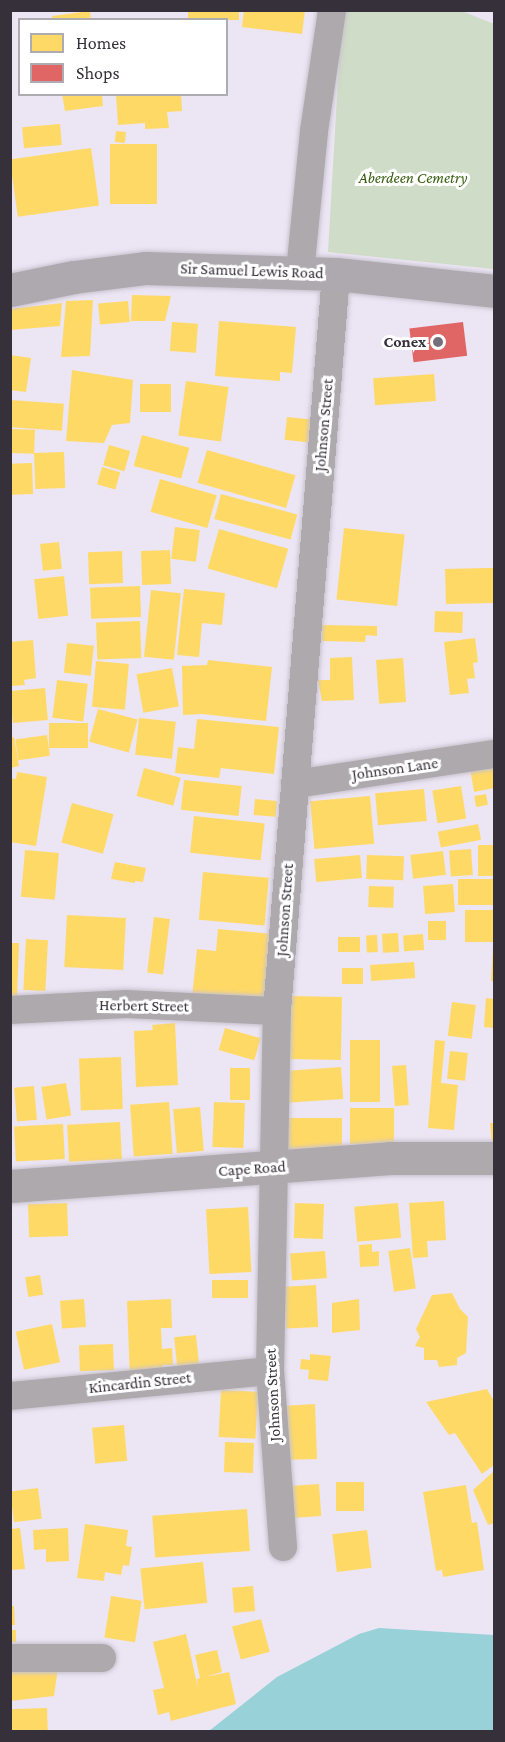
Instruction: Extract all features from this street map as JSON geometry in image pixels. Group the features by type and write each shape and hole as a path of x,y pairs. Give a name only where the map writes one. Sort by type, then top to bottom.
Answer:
{"main road":[{"name":"Sir Samuel Lewis Road","path":"10,290 74,277 146,268 336,274 495,291"}],"street":[{"path":"300,272 315,131 332,10"},
{"name":"Johnson Street","path":"283,1547 270,1371 278,1011 336,274"},
{"name":"Johnson Lane","path":"295,784 495,754"},
{"name":"Herbert Street","path":"10,1010 126,1004 278,1011"},
{"name":"Cape Road","path":"10,1186 390,1158 495,1158"},
{"name":"Kincardin Street","path":"10,1396 270,1371"},
{"path":"10,1658 102,1658"}],"green space":[{"name":"Aberdeen Cemetry","path":"342,11 462,11 494,24 494,269 328,252"}],"water":[{"path":"379,1628 494,1635 494,1731 209,1731 277,1677 359,1634"}],"building: Homes":[{"path":"188,10 239,10 239,20 188,18"},
{"path":"244,10 305,10 302,34 242,27"},
{"path":"90,11 91,18 52,18 52,16"},
{"path":"62,96 102,96 103,106 65,111"},
{"path":"116,96 181,96 182,111 167,112 169,128 145,129 145,123 118,125"},
{"path":"60,124 62,145 24,148 22,127"},
{"path":"116,131 126,132 125,143 115,142"},
{"path":"110,144 157,144 157,204 110,204"},
{"path":"91,148 99,205 18,217 10,159"},
{"path":"132,295 171,296 165,321 131,321"},
{"path":"93,300 90,356 61,357 66,301"},
{"path":"128,301 130,322 100,325 98,304"},
{"path":"62,303 60,326 10,330 10,309"},
{"path":"219,321 296,327 292,373 280,372 280,381 215,376"},
{"path":"172,322 198,324 196,353 170,351"},
{"path":"10,355 31,358 26,392 10,390"},
{"path":"72,370 133,380 130,423 112,425 104,443 66,441"},
{"path":"434,374 436,401 375,405 373,378"},
{"path":"186,381 229,387 221,441 178,435"},
{"path":"140,384 171,384 171,412 140,412"},
{"path":"10,400 64,404 62,431 10,427"},
{"path":"287,417 314,420 311,443 285,440"},
{"path":"10,429 35,430 34,454 10,453"},
{"path":"142,435 189,448 181,479 134,466"},
{"path":"109,445 130,451 124,471 103,465"},
{"path":"207,450 295,475 286,508 198,483"},
{"path":"64,452 65,488 35,489 34,453"},
{"path":"32,463 33,494 11,495 10,464"},
{"path":"102,467 120,472 115,490 97,484"},
{"path":"160,479 217,495 207,528 151,512"},
{"path":"221,494 297,514 291,540 214,519"},
{"path":"175,527 200,530 196,562 171,559"},
{"path":"344,528 405,534 397,606 336,600"},
{"path":"219,529 288,549 277,588 208,568"},
{"path":"59,542 62,569 43,571 40,544"},
{"path":"170,550 171,584 142,585 141,551"},
{"path":"122,551 123,583 89,584 88,552"},
{"path":"494,568 494,603 446,604 445,569"},
{"path":"64,576 68,616 38,619 34,579"},
{"path":"140,586 141,617 91,619 90,588"},
{"path":"184,589 225,593 222,625 202,623 199,657 177,655"},
{"path":"151,590 181,593 174,660 144,657"},
{"path":"435,611 463,612 462,633 434,632"},
{"path":"140,621 141,658 97,660 96,623"},
{"path":"322,625 377,626 377,636 366,635 365,642 322,641"},
{"path":"475,638 478,662 473,663 475,678 467,679 469,693 450,695 444,642"},
{"path":"33,640 36,678 24,680 25,685 11,686 10,642"},
{"path":"67,643 94,646 91,676 64,673"},
{"path":"352,657 354,700 322,701 318,680 330,680 330,658"},
{"path":"403,658 406,702 379,704 376,660"},
{"path":"208,660 272,667 266,721 202,714 183,715 182,666 207,665"},
{"path":"96,661 129,664 125,710 92,707"},
{"path":"172,668 179,706 143,713 137,674"},
{"path":"57,680 88,684 83,721 52,718"},
{"path":"45,688 48,720 13,723 10,691"},
{"path":"98,709 138,720 129,752 89,742"},
{"path":"139,718 176,722 172,759 135,755"},
{"path":"197,719 279,727 274,774 221,768 219,778 175,773 178,747 194,749"},
{"path":"49,723 88,723 88,748 49,748"},
{"path":"47,735 50,756 18,760 15,739"},
{"path":"14,737 19,766 10,768 10,738"},
{"path":"494,764 494,788 474,792 470,768"},
{"path":"144,768 181,778 173,806 136,796"},
{"path":"17,772 47,777 36,846 10,842 10,778 16,779"},
{"path":"184,780 242,786 239,816 181,810"},
{"path":"461,786 466,819 438,823 432,791"},
{"path":"424,789 427,821 378,825 375,793"},
{"path":"486,794 488,805 476,807 474,796"},
{"path":"370,796 374,844 314,849 310,801"},
{"path":"255,799 277,801 276,817 254,815"},
{"path":"72,803 114,814 103,854 61,843"},
{"path":"194,816 265,823 261,860 190,853"},
{"path":"478,824 481,840 441,848 438,832"},
{"path":"478,845 494,845 494,876 478,876"},
{"path":"471,849 473,875 451,876 449,851"},
{"path":"25,850 59,853 55,900 21,897"},
{"path":"443,851 446,875 413,879 410,855"},
{"path":"360,855 362,878 316,882 314,859"},
{"path":"367,855 404,856 403,880 366,879"},
{"path":"115,862 146,868 143,882 111,879"},
{"path":"203,872 269,878 265,926 199,920"},
{"path":"458,879 494,879 494,905 458,905"},
{"path":"453,884 455,912 425,914 423,886"},
{"path":"369,886 394,887 393,908 368,907"},
{"path":"465,910 494,910 494,942 465,942"},
{"path":"67,915 126,918 123,970 64,967"},
{"path":"154,917 170,919 163,975 147,973"},
{"path":"428,921 446,921 446,940 428,940"},
{"path":"218,929 273,934 265,1009 191,1007 197,949 216,951"},
{"path":"398,933 399,952 383,953 382,934"},
{"path":"423,934 424,950 404,951 403,935"},
{"path":"377,935 378,952 367,953 366,936"},
{"path":"338,937 360,937 360,952 338,952"},
{"path":"26,939 48,940 45,991 23,990"},
{"path":"10,943 19,943 17,996 10,996"},
{"path":"493,946 494,981 491,981"},
{"path":"414,962 415,978 371,981 370,965"},
{"path":"342,968 363,968 363,984 342,984"},
{"path":"290,996 342,997 341,1060 289,1059"},
{"path":"486,998 494,999 494,1028 484,1027"},
{"path":"452,1002 476,1005 472,1039 448,1036"},
{"path":"175,1023 178,1085 136,1087 134,1031 153,1030 152,1025"},
{"path":"225,1028 261,1038 254,1060 219,1050"},
{"path":"350,1040 380,1040 380,1102 350,1102"},
{"path":"435,1040 445,1041 441,1083 458,1085 454,1130 428,1128"},
{"path":"450,1051 468,1053 465,1081 447,1079"},
{"path":"121,1057 123,1109 81,1110 79,1058"},
{"path":"406,1065 409,1105 395,1106 392,1066"},
{"path":"341,1067 343,1099 287,1103 285,1071"},
{"path":"230,1068 250,1068 250,1100 230,1100"},
{"path":"66,1083 71,1116 46,1120 41,1087"},
{"path":"34,1086 37,1120 17,1122 14,1088"},
{"path":"169,1102 173,1154 134,1157 130,1105"},
{"path":"214,1102 245,1103 243,1148 212,1147"},
{"path":"200,1107 204,1151 177,1153 173,1109"},
{"path":"350,1108 394,1108 394,1144 350,1144"},
{"path":"281,1118 342,1118 342,1149 281,1149"},
{"path":"120,1122 122,1159 69,1162 67,1125"},
{"path":"490,1123 494,1123 494,1154 493,1154"},
{"path":"63,1124 65,1159 16,1162 14,1127"},
{"path":"444,1201 446,1240 427,1241 428,1257 413,1258 409,1203"},
{"path":"67,1203 68,1236 29,1237 28,1204"},
{"path":"295,1203 324,1204 323,1239 294,1238"},
{"path":"398,1203 401,1238 357,1242 354,1207"},
{"path":"248,1207 251,1272 209,1274 206,1209"},
{"path":"372,1244 372,1252 379,1251 379,1266 360,1267 359,1245"},
{"path":"410,1248 416,1289 394,1292 388,1251"},
{"path":"325,1251 327,1278 292,1280 290,1253"},
{"path":"40,1275 43,1295 28,1297 25,1277"},
{"path":"212,1280 248,1280 248,1298 212,1298"},
{"path":"316,1285 318,1327 286,1329 284,1287"},
{"path":"452,1293 460,1309 468,1317 466,1353 457,1358 457,1365 439,1367 437,1360 424,1360 424,1348 415,1346 420,1337 416,1329 432,1295"},
{"path":"84,1299 86,1327 62,1329 60,1301"},
{"path":"171,1299 172,1328 161,1328 162,1349 172,1348 173,1365 163,1365 163,1379 130,1380 127,1301"},
{"path":"359,1299 360,1330 332,1333 332,1303"},
{"path":"52,1324 60,1362 24,1370 16,1332"},
{"path":"196,1335 199,1365 177,1367 174,1337"},
{"path":"113,1344 114,1370 80,1371 79,1345"},
{"path":"310,1354 331,1356 328,1381 308,1379 309,1370 300,1369 301,1359 310,1360"},
{"path":"487,1389 494,1401 494,1465 482,1474 455,1433 449,1435 426,1402"},
{"path":"221,1390 258,1392 255,1439 219,1437"},
{"path":"315,1404 317,1459 280,1460 283,1406"},
{"path":"124,1425 127,1461 95,1464 92,1428"},
{"path":"225,1442 254,1443 253,1473 224,1472"},
{"path":"494,1471 494,1523 488,1525 473,1490"},
{"path":"336,1482 364,1482 364,1511 336,1511"},
{"path":"319,1484 321,1516 288,1518 286,1486"},
{"path":"466,1485 472,1523 477,1522 484,1570 443,1577 442,1570 436,1571 423,1492"},
{"path":"38,1488 42,1519 14,1522 10,1491"},
{"path":"247,1509 250,1551 155,1558 152,1516"},
{"path":"85,1524 128,1530 126,1546 132,1547 129,1566 123,1565 121,1575 105,1572 104,1581 77,1578"},
{"path":"20,1528 25,1569 10,1570 10,1529"},
{"path":"68,1528 69,1561 46,1562 46,1549 34,1550 33,1530"},
{"path":"367,1530 372,1568 337,1572 332,1534"},
{"path":"203,1562 207,1603 145,1609 140,1569"},
{"path":"253,1586 255,1611 234,1613 232,1588"},
{"path":"111,1596 142,1601 135,1642 104,1637"},
{"path":"10,1606 14,1606 15,1625 10,1625"},
{"path":"261,1619 270,1652 241,1660 232,1627"},
{"path":"10,1630 16,1630 16,1642 10,1642"},
{"path":"186,1634 198,1688 197,1679 200,1678 195,1655 217,1650 222,1672 205,1677 229,1672 236,1704 171,1721 169,1712 158,1715 153,1690 164,1688 153,1642"},
{"path":"58,1667 54,1696 10,1701 10,1670"},
{"path":"47,1708 48,1732 11,1732 10,1709"}],"building: Shops":[{"name":"Conex","path":"463,322 467,356 414,362 409,329"}],"place":[{"name":"Conex","path":"438,342"}]}
